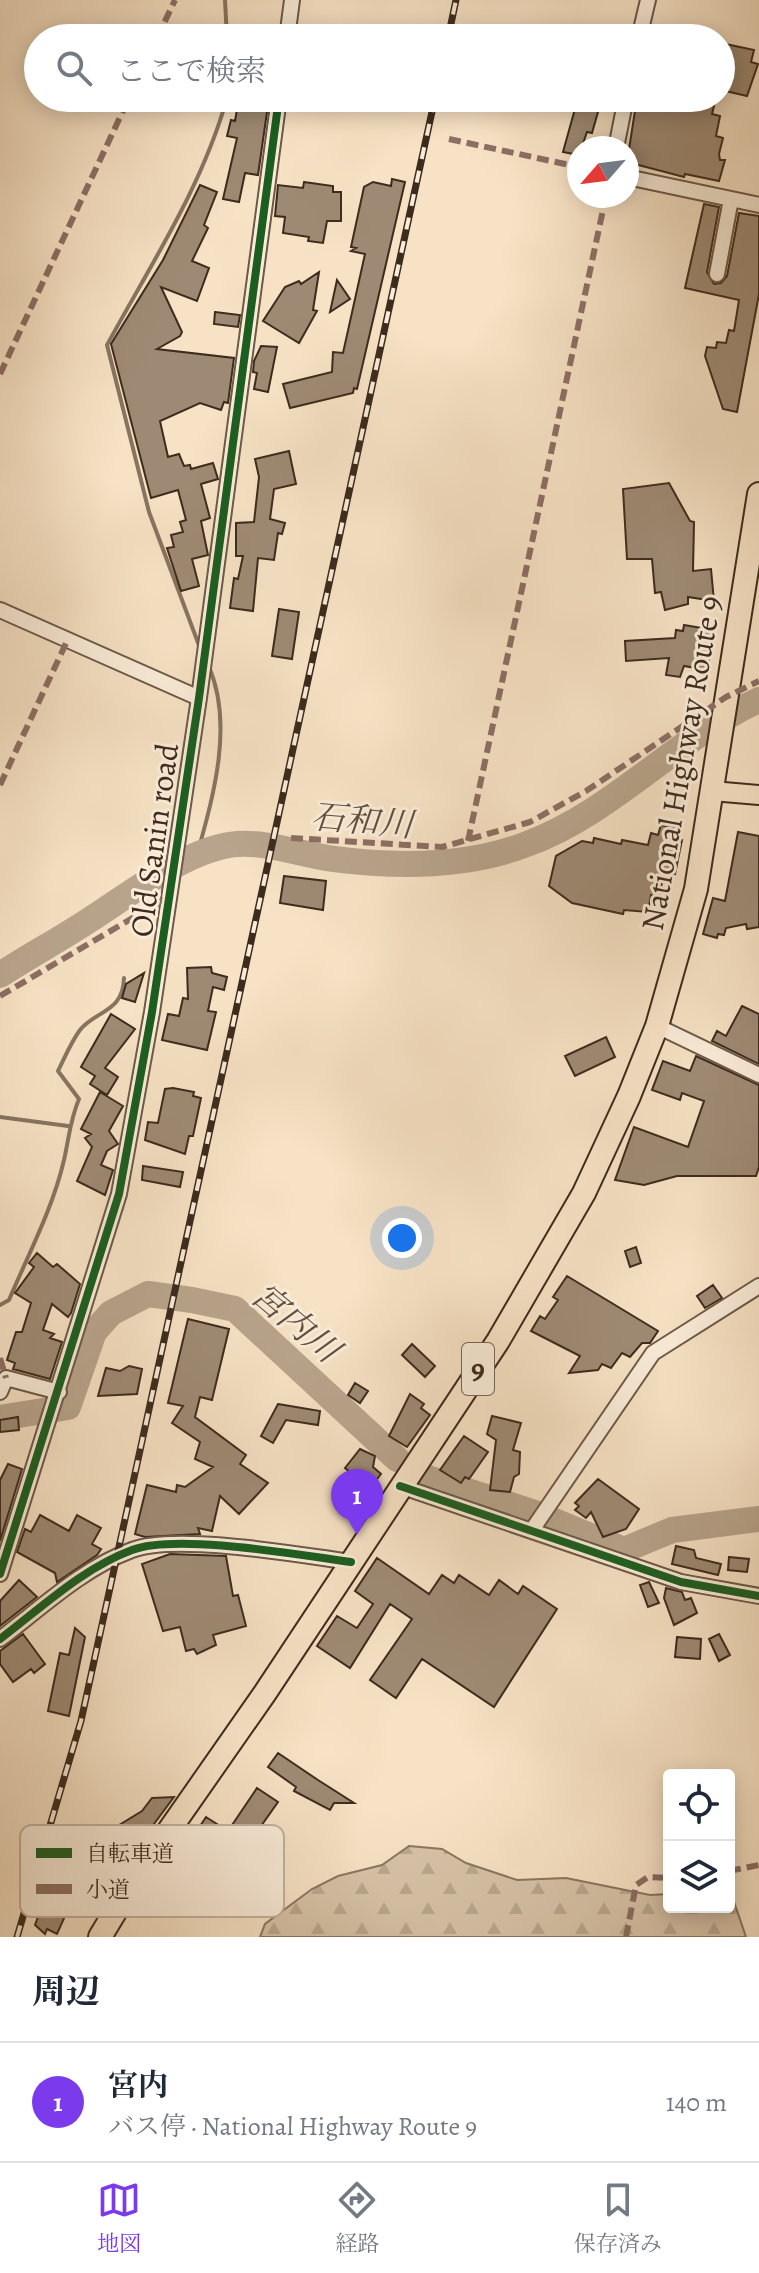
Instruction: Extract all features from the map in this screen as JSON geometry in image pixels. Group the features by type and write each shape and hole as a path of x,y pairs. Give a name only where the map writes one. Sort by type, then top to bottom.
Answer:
{"highway":[{"name":"National Highway Route 9","path":"172,1825 498,1341 569,1221 629,1096 657,1026 696,889 725,703 754,557 759,494"},
{"name":"National Highway Route 9","path":"100,1937 112,1917"}],"main road":[{"path":"712,791 759,795"}],"street":[{"path":"289,24 292,0"},
{"path":"642,24 648,0"},
{"name":"Old Sanin road","path":"0,1574 119,1194 172,886 175,845 199,698 277,112"},
{"path":"618,136 623,112"},
{"path":"639,180 759,205"},
{"path":"717,274 731,199"},
{"path":"0,610 199,698"},
{"path":"657,1026 759,1075"},
{"path":"532,1530 653,1353 759,1286"},
{"path":"0,1392 6,1378 59,1392"},
{"path":"400,1486 681,1582 759,1596"},
{"path":"0,1639 91,1571 134,1549 188,1545 351,1562"}],"green space":[{"path":"409,1846 442,1849 466,1863 517,1880 566,1878 650,1895 663,1894 663,1913 735,1913 735,1905 746,1937 260,1937 265,1924 274,1917 284,1917 284,1910 312,1889 338,1876 382,1865"}],"building":[{"path":"735,46 754,50 751,62 758,64 747,96 735,93"},
{"path":"237,112 267,112 258,175 245,173 239,202 223,199 237,138 227,136 231,120 235,121"},
{"path":"574,112 598,112 592,133 587,132 586,136 567,136"},
{"path":"635,112 712,112 720,116 716,136 723,138 719,154 720,160 725,160 719,181 685,174 684,177 639,165 639,136 631,136"},
{"path":"392,179 405,182 357,389 354,388 353,393 290,408 283,384 332,372 333,352 343,353 365,254 351,251 356,248 351,247 364,187 373,182 391,186"},
{"path":"304,182 333,186 333,192 341,192 341,221 327,221 323,243 308,241 309,237 283,233 285,217 275,216 278,185 303,188"},
{"path":"200,185 217,192 204,225 208,228 192,261 209,268 197,301 161,287 182,332 157,349 234,358 228,403 224,402 221,410 200,403 160,421 168,457 179,454 184,466 190,465 191,469 213,463 218,479 201,484 210,518 201,521 208,555 192,559 199,586 181,591 167,548 174,547 171,535 183,532 180,522 186,520 178,490 151,498 111,344 163,260"},
{"path":"704,204 719,207 707,272 714,284 721,283 727,276 739,213 759,216 759,294 737,412 723,409 705,356 707,347 716,348 717,342 726,343 729,330 734,331 739,300 685,288"},
{"path":"319,272 313,310 317,311 299,343 263,321 285,287 299,281 301,284"},
{"path":"337,280 350,299 330,312"},
{"path":"215,312 240,315 238,327 214,324"},
{"path":"261,346 277,347 268,392 254,389 257,373 253,372 254,361"},
{"path":"289,451 296,484 274,489 270,519 285,523 282,534 278,533 274,560 258,558 253,611 230,608 234,578 238,579 243,556 236,556 236,523 254,522 259,477 255,459"},
{"path":"669,483 690,521 694,522 693,571 711,569 714,601 688,597 688,604 665,610 661,592 655,593 652,559 627,559 623,489"},
{"path":"279,609 299,612 292,659 272,656"},
{"path":"684,625 714,630 707,670 684,666 680,677 666,675 669,658 626,661 625,641 675,638 676,630 683,631"},
{"path":"661,825 674,828 672,838 682,840 675,874 664,872 659,897 651,895 648,912 624,910 623,914 572,903 549,886 556,856 582,841 593,843 594,838 621,844 622,840 648,845 651,833 658,835"},
{"path":"738,832 759,836 759,927 747,929 746,924 726,928 724,935 718,934 717,938 703,934 713,898 725,901"},
{"path":"284,876 326,881 323,910 280,903"},
{"path":"211,967 212,973 227,977 224,990 213,987 208,1011 216,1012 207,1050 162,1040 168,1014 179,1016 183,998 188,999 187,968"},
{"path":"144,973 135,1002 122,998 126,984"},
{"path":"742,1006 759,1014 759,1064 712,1041 717,1031 726,1036"},
{"path":"111,1014 135,1029 105,1068 118,1077 107,1095 90,1084 95,1076 81,1067"},
{"path":"606,1037 615,1057 575,1076 565,1056"},
{"path":"696,1056 759,1085 759,1167 756,1176 677,1176 644,1185 615,1180 634,1127 688,1147 704,1101 682,1093 680,1100 652,1090 663,1061 690,1071"},
{"path":"165,1089 194,1092 193,1096 201,1098 193,1136 189,1136 185,1154 145,1140 148,1122 158,1123"},
{"path":"100,1092 123,1106 109,1131 118,1144 107,1151 101,1165 113,1170 105,1195 77,1181 92,1147 85,1138 91,1134 81,1129"},
{"path":"143,1166 183,1172 180,1187 142,1180"},
{"path":"636,1247 641,1263 630,1267 625,1251"},
{"path":"37,1253 53,1267 57,1264 80,1284 68,1317 52,1304 43,1330 54,1334 50,1338 62,1342 50,1379 13,1369 15,1363 7,1360 16,1332 22,1332 31,1303 15,1293 34,1267 29,1263"},
{"path":"567,1276 658,1331 650,1343 642,1343 630,1357 622,1353 611,1368 602,1364 598,1370 569,1373 580,1356 531,1331 540,1316 545,1319 558,1300 553,1297"},
{"path":"713,1285 722,1298 705,1308 697,1296"},
{"path":"188,1319 229,1329 212,1400 200,1397 195,1417 246,1455 240,1464 268,1483 239,1514 220,1496 212,1531 198,1528 200,1534 145,1537 135,1534 147,1485 176,1492 177,1485 185,1487 213,1467 195,1459 200,1442 172,1423 183,1406 168,1403"},
{"path":"412,1344 435,1366 425,1377 402,1355"},
{"path":"129,1366 142,1369 137,1394 98,1396 106,1368 120,1371"},
{"path":"355,1383 368,1391 360,1403 348,1395"},
{"path":"410,1394 424,1404 421,1408 430,1415 407,1447 389,1436"},
{"path":"278,1404 320,1411 318,1425 286,1420 273,1443 261,1436"},
{"path":"492,1416 521,1423 513,1450 520,1452 519,1474 514,1477 510,1492 490,1490 496,1440 487,1434"},
{"path":"18,1417 19,1430 0,1432 0,1420"},
{"path":"464,1436 488,1452 469,1479 465,1477 461,1483 440,1470"},
{"path":"360,1449 375,1456 373,1467 381,1474 370,1488 345,1468"},
{"path":"8,1464 22,1469 0,1541 0,1480"},
{"path":"598,1479 639,1509 626,1529 603,1537 591,1512 586,1518 575,1510 579,1506 575,1503"},
{"path":"40,1515 69,1531 77,1515 101,1528 92,1544 101,1549 97,1555 57,1582 55,1573 17,1552 25,1529 31,1532"},
{"path":"676,1546 694,1550 696,1558 721,1564 718,1575 672,1564"},
{"path":"170,1554 226,1556 233,1596 238,1595 246,1626 213,1635 216,1645 197,1654 194,1649 186,1651 180,1627 163,1631 142,1564"},
{"path":"729,1557 749,1559 747,1572 728,1570"},
{"path":"377,1558 429,1594 442,1575 454,1583 459,1575 489,1595 499,1580 518,1594 523,1586 557,1609 494,1707 422,1659 396,1698 370,1680 412,1619 390,1604 350,1668 317,1646 337,1616 357,1628 373,1604 355,1591"},
{"path":"19,1580 37,1597 0,1626 0,1601"},
{"path":"649,1582 659,1603 648,1607 640,1585"},
{"path":"666,1588 682,1592 685,1600 691,1598 697,1613 674,1625 664,1598"},
{"path":"75,1628 85,1637 69,1716 48,1711 60,1653 69,1655"},
{"path":"23,1634 45,1664 34,1673 31,1669 13,1682 0,1664 0,1651"},
{"path":"719,1634 730,1655 719,1661 709,1639"},
{"path":"677,1637 701,1639 700,1659 675,1657"},
{"path":"278,1753 354,1803 334,1803 330,1810 294,1791 296,1787 268,1767"},
{"path":"257,1788 278,1802 262,1825 232,1825"},
{"path":"174,1797 153,1825 119,1825 142,1811 152,1798"},
{"path":"206,1817 219,1825 201,1825"},
{"path":"38,1917 65,1917 57,1934 47,1929 45,1934 35,1925"}],"waterway":[{"path":"225,0 226,24"},
{"path":"200,648 149,512 107,345 190,194 222,112"},
{"path":"197,855 214,785 220,737 220,713 209,667"},
{"name":"石和川","path":"0,975 160,874 219,847 262,845 334,859 407,864 481,857 527,844 587,814 700,734 759,700"},
{"path":"0,1305 9,1300 32,1249 64,1160 79,1099 58,1071 80,1030 119,998 124,978"},
{"path":"0,1117 68,1126"},
{"name":"宮内川","path":"0,1418 68,1407 94,1332 111,1313 148,1294 235,1309 397,1459"},
{"name":"宮内川","path":"425,1477 535,1513 624,1550 672,1530 759,1519"}],"railway":[{"path":"451,24 456,0"},
{"path":"50,1825 81,1721 432,112"},
{"path":"17,1937 23,1917"}],"marked path":[{"path":"164,24 175,0"},
{"path":"0,374 122,112"},
{"path":"449,139 567,164"},
{"path":"468,841 603,208"},
{"path":"0,785 68,639"},
{"path":"291,838 442,847 530,822 586,791 726,697 759,681"},
{"path":"0,996 170,896"},
{"path":"0,1358 6,1378"},
{"path":"735,1870 759,1865"},
{"path":"626,1937 636,1885 648,1877 663,1878"}],"cycle path":[{"path":"0,1574 119,1194 152,1012 199,698 277,112"},
{"path":"400,1486 681,1582 759,1596"},
{"path":"0,1639 96,1567 132,1550 152,1545 207,1544 351,1562"}],"place":[{"name":"宮内","path":"357,1535"}]}
